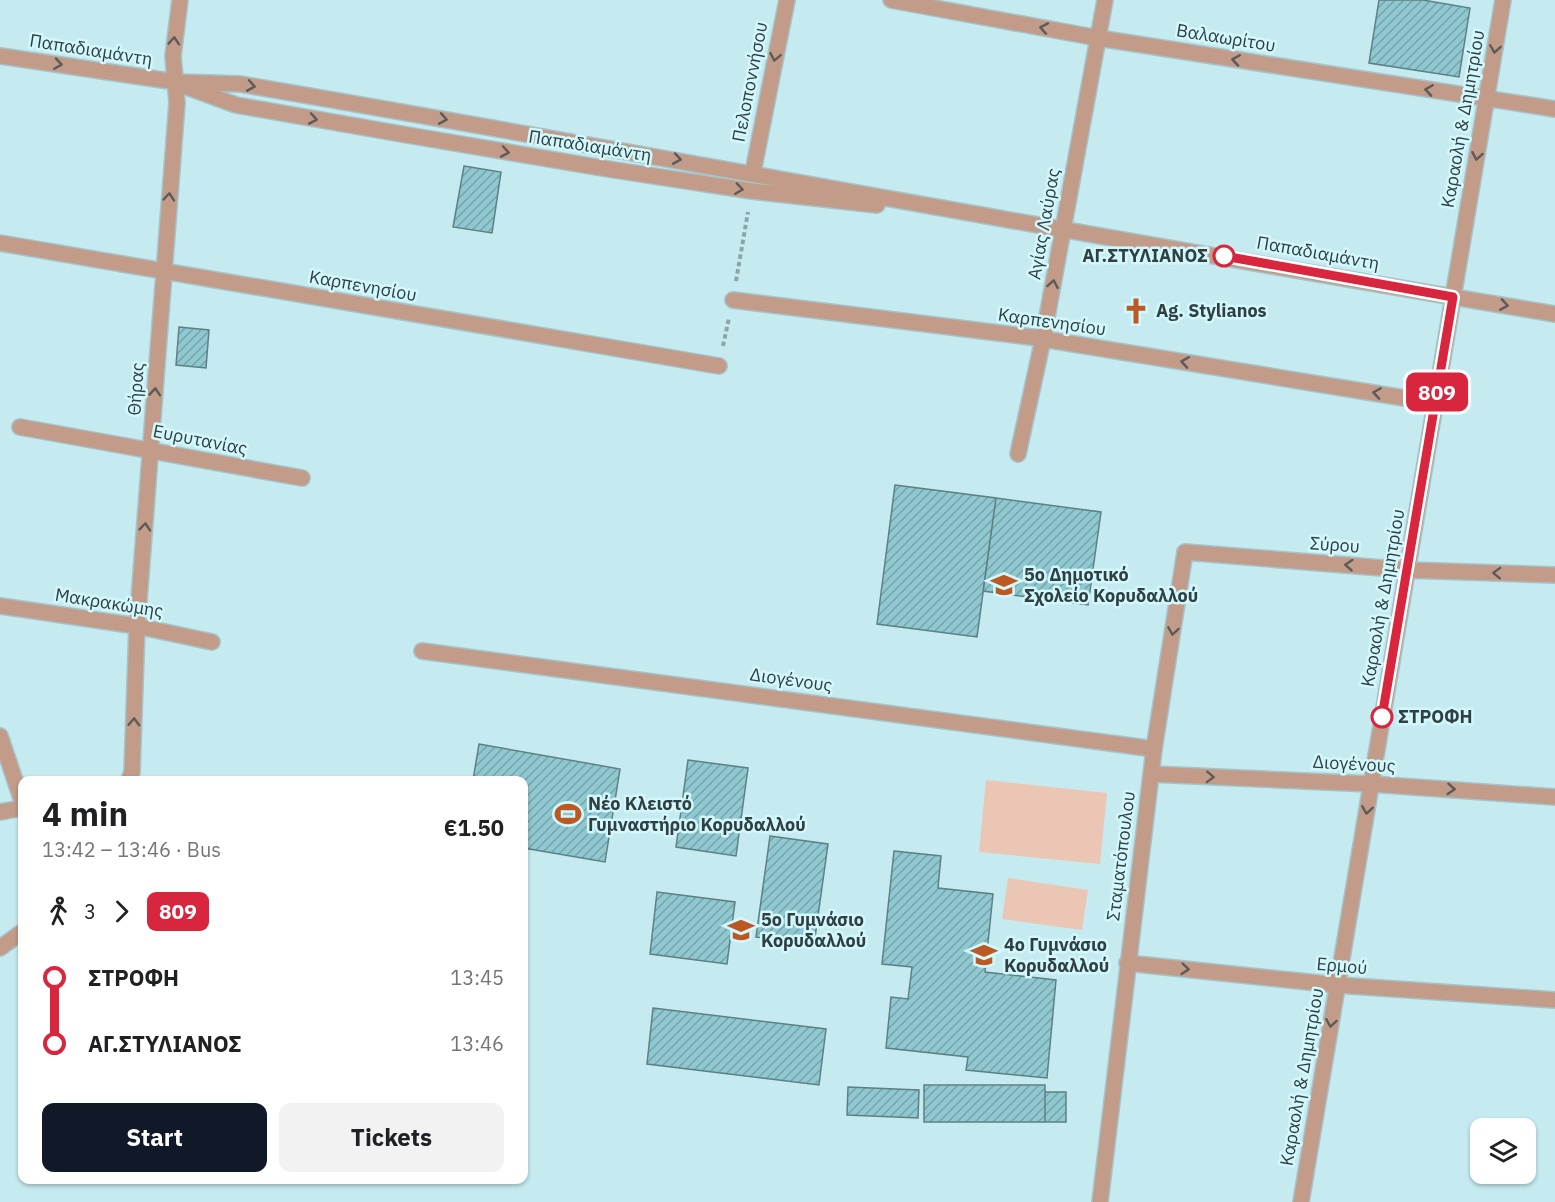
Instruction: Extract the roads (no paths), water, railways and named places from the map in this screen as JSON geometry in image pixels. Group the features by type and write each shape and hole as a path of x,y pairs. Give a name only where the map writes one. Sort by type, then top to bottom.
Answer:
{"street":[{"name":"Θήρας","path":"130,776 137,626 162,272 177,103 174,37 180,0"},
{"name":"Πελοποννήσου","path":"753,172 786,0"},
{"name":"Βαλαωρίτου","path":"891,0 1098,38 1555,109"},
{"name":"Αγίας Λαύρας","path":"1018,454 1043,339 1106,0"},
{"name":"Καραολή & Δημητρίου","path":"1301,1202 1503,0"},
{"name":"Παπαδιαμάντη","path":"0,56 176,82 240,84 1555,314"},
{"name":"Παπαδιαμάντη","path":"176,82 236,105 608,169 752,190 1004,219"},
{"name":"Καρπενησίου","path":"0,243 719,366"},
{"name":"Καρπενησίου","path":"733,300 1043,339 1435,402"},
{"name":"Ευρυτανίας","path":"20,427 302,478"},
{"name":"Σύρου","path":"1185,552 1407,570 1555,575"},
{"name":"Σταματόπουλου","path":"1100,1202 1154,748 1185,552"},
{"name":"Μακρακώμης","path":"0,606 137,626 212,642"},
{"name":"Διογένους","path":"422,651 1154,748"},
{"path":"0,736 18,789"},
{"name":"Διογένους","path":"1151,774 1371,784 1555,797"},
{"path":"0,813 18,809"},
{"path":"0,948 18,935"},
{"name":"Ερμού","path":"1127,963 1337,985 1555,1000"}],"place":[{"name":"ΑΓ.ΣΤΥΛΙΑΝΟΣ","path":"1224,256"},
{"name":"Ag. Stylianos","path":"1136,311"},
{"name":"5ο Δημοτικό Σχολείο Κορυδαλλού","path":"1004,585"},
{"name":"ΣΤΡΟΦΗ","path":"1382,717"},
{"name":"Νέο Κλειστό Γυμναστήριο Κορυδαλλού","path":"568,814"},
{"name":"5ο Γυμνάσιο Κορυδαλλού","path":"741,930"},
{"name":"4ο Γυμνάσιο Κορυδαλλού","path":"984,955"}]}
